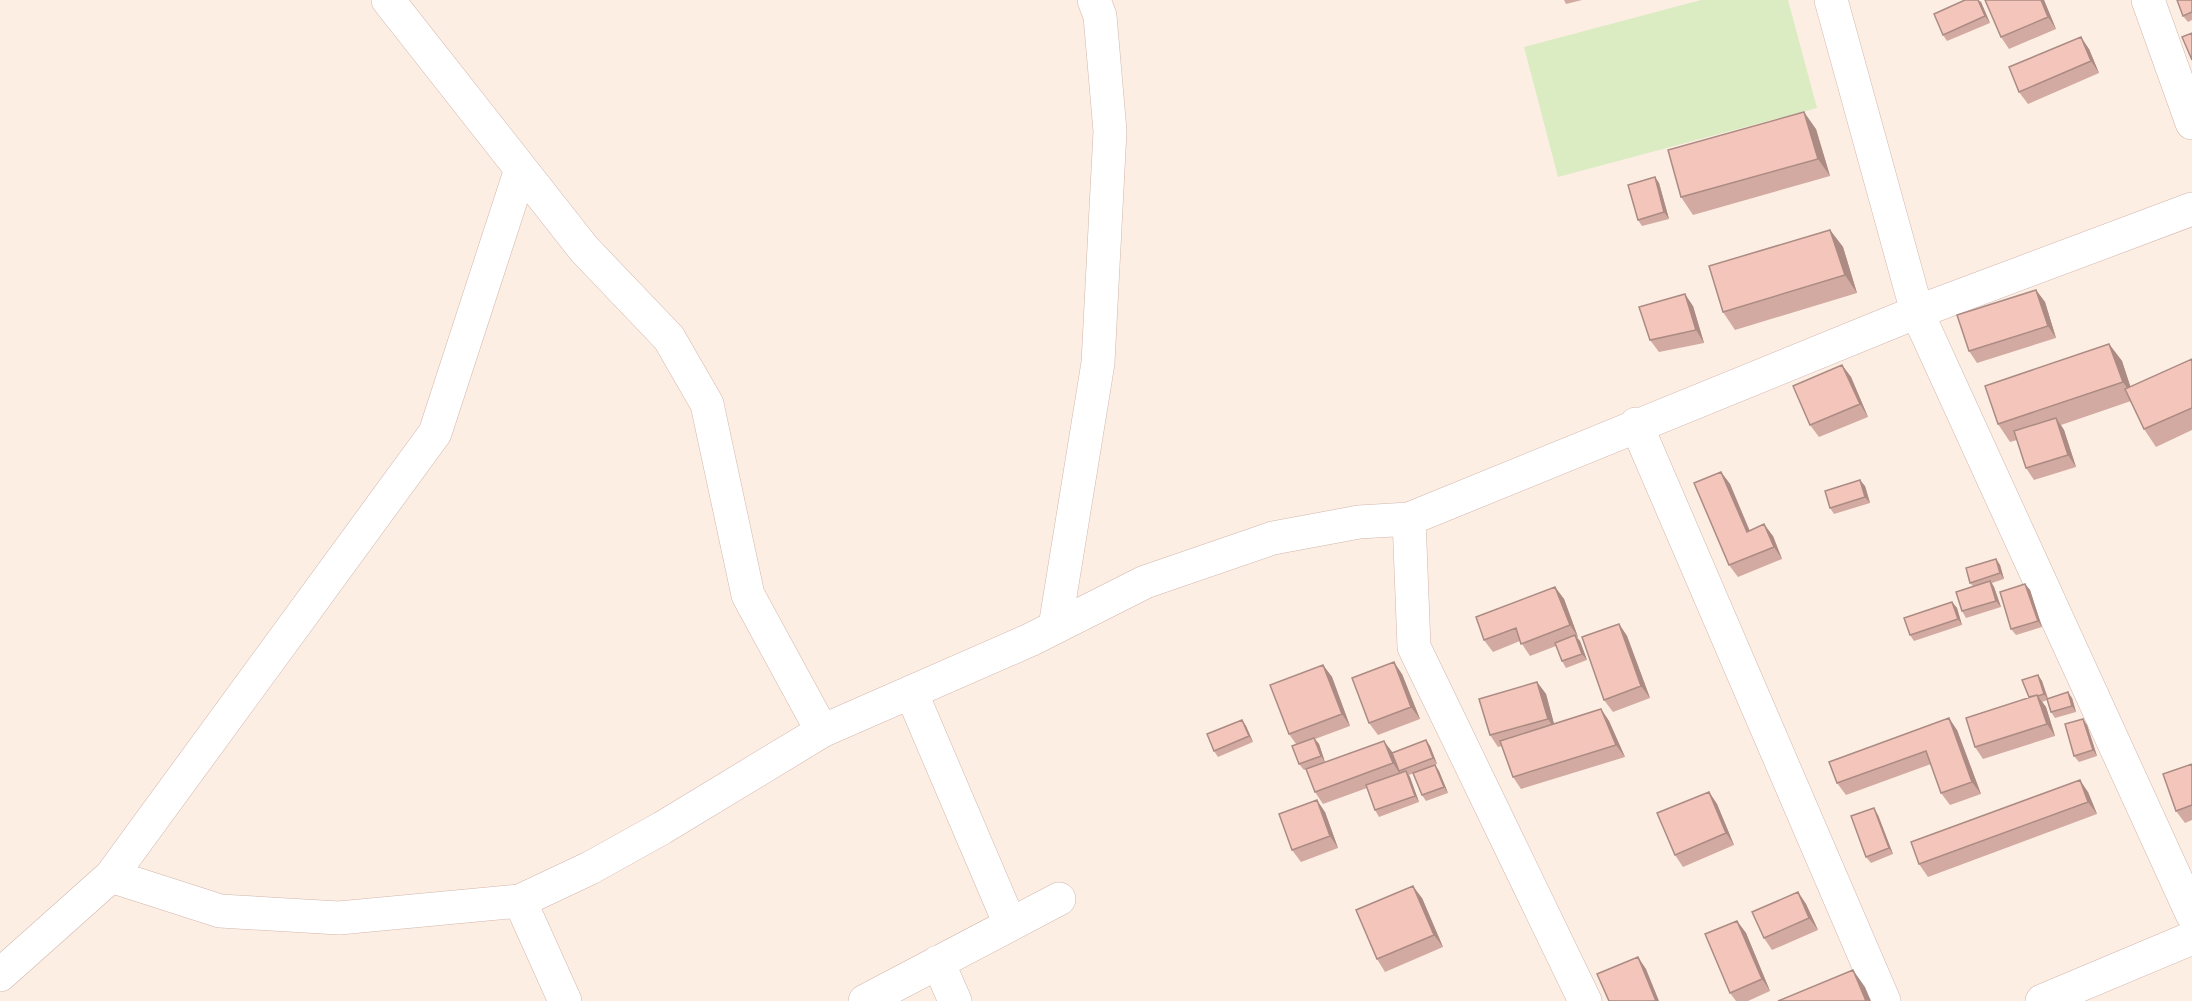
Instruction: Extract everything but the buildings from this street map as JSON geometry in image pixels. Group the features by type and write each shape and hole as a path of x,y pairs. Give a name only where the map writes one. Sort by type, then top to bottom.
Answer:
{"street":[{"path":"388,0 584,249 669,338 707,404 748,594 822,730"},
{"path":"1055,627 1098,363 1110,131 1100,16 1094,0"},
{"path":"1831,0 1917,312 2192,914"},
{"path":"2148,0 2192,123"},
{"path":"0,975 111,876 435,433 521,169"},
{"path":"111,876 220,911 339,918 520,902 590,868 662,828 822,730 1055,627 1145,582 1273,538 1359,522 1409,519 1635,424 1917,312 2192,209"},
{"path":"1635,424 1884,1001"},
{"path":"1409,519 1414,647 1585,1001"},
{"path":"911,692 1010,924"},
{"path":"865,1001 1059,899"},
{"path":"520,902 566,1001"},
{"path":"2042,1001 2192,938"},
{"path":"938,962 955,1001"}],"green space":[{"path":"1701,0 1788,0 1817,108 1558,177 1524,47"}]}
